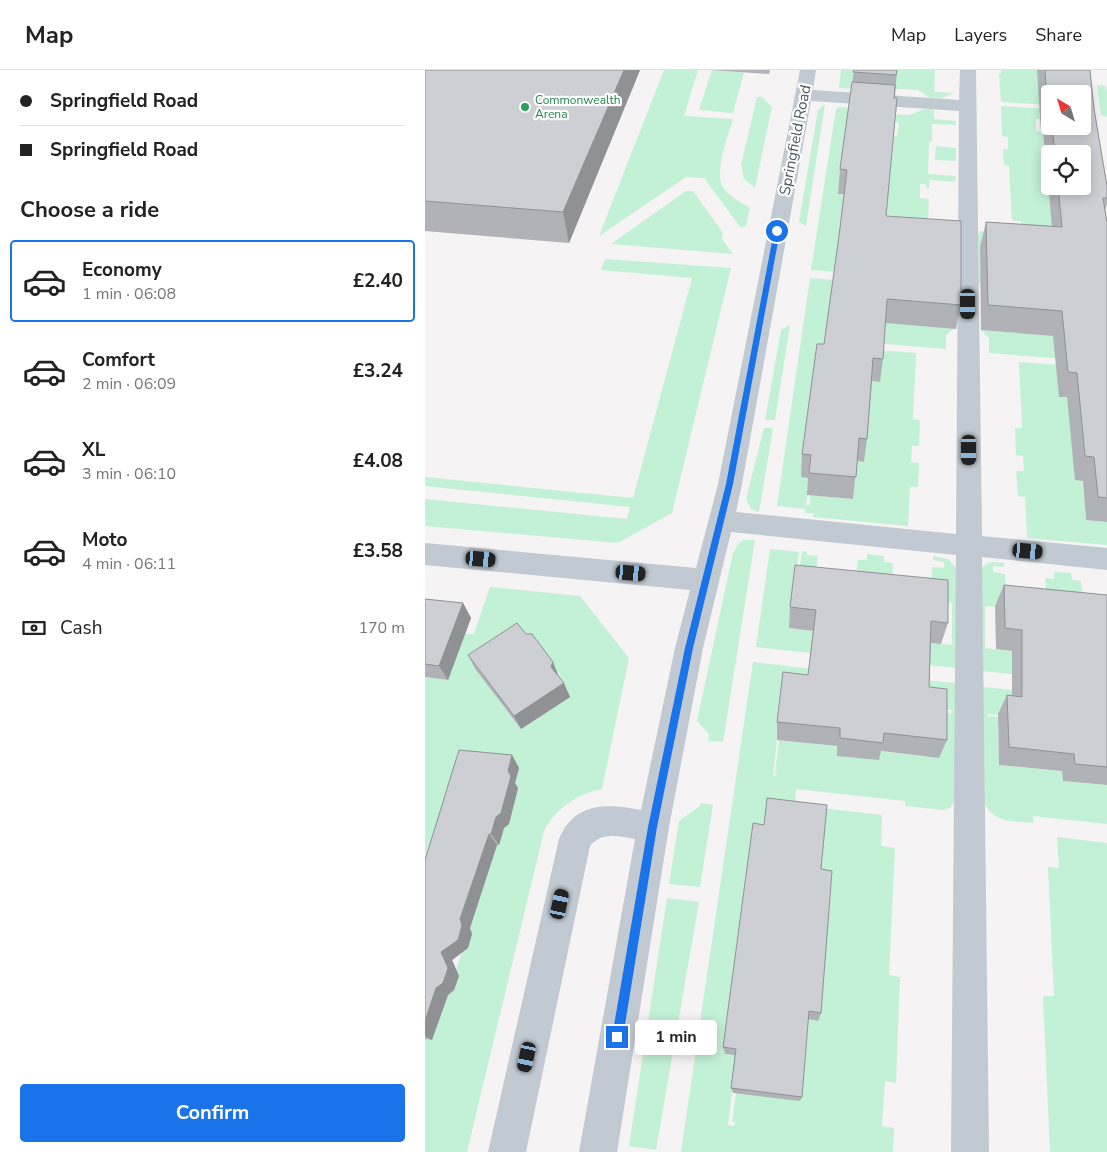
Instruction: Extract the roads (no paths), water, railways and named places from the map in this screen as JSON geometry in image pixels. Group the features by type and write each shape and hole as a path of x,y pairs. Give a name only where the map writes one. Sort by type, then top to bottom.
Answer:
{"street":[{"path":"968,70 970,1152"},
{"path":"806,83 968,106"},
{"name":"Springfield Road","path":"598,1152 653,827 687,657 729,484 806,83"},
{"path":"720,521 1107,559"},
{"path":"425,554 705,580"},
{"path":"507,1152 575,839 580,830 588,824 599,821 653,827"}],"place":[{"name":"Commonwealth Arena","path":"525,107"}]}
